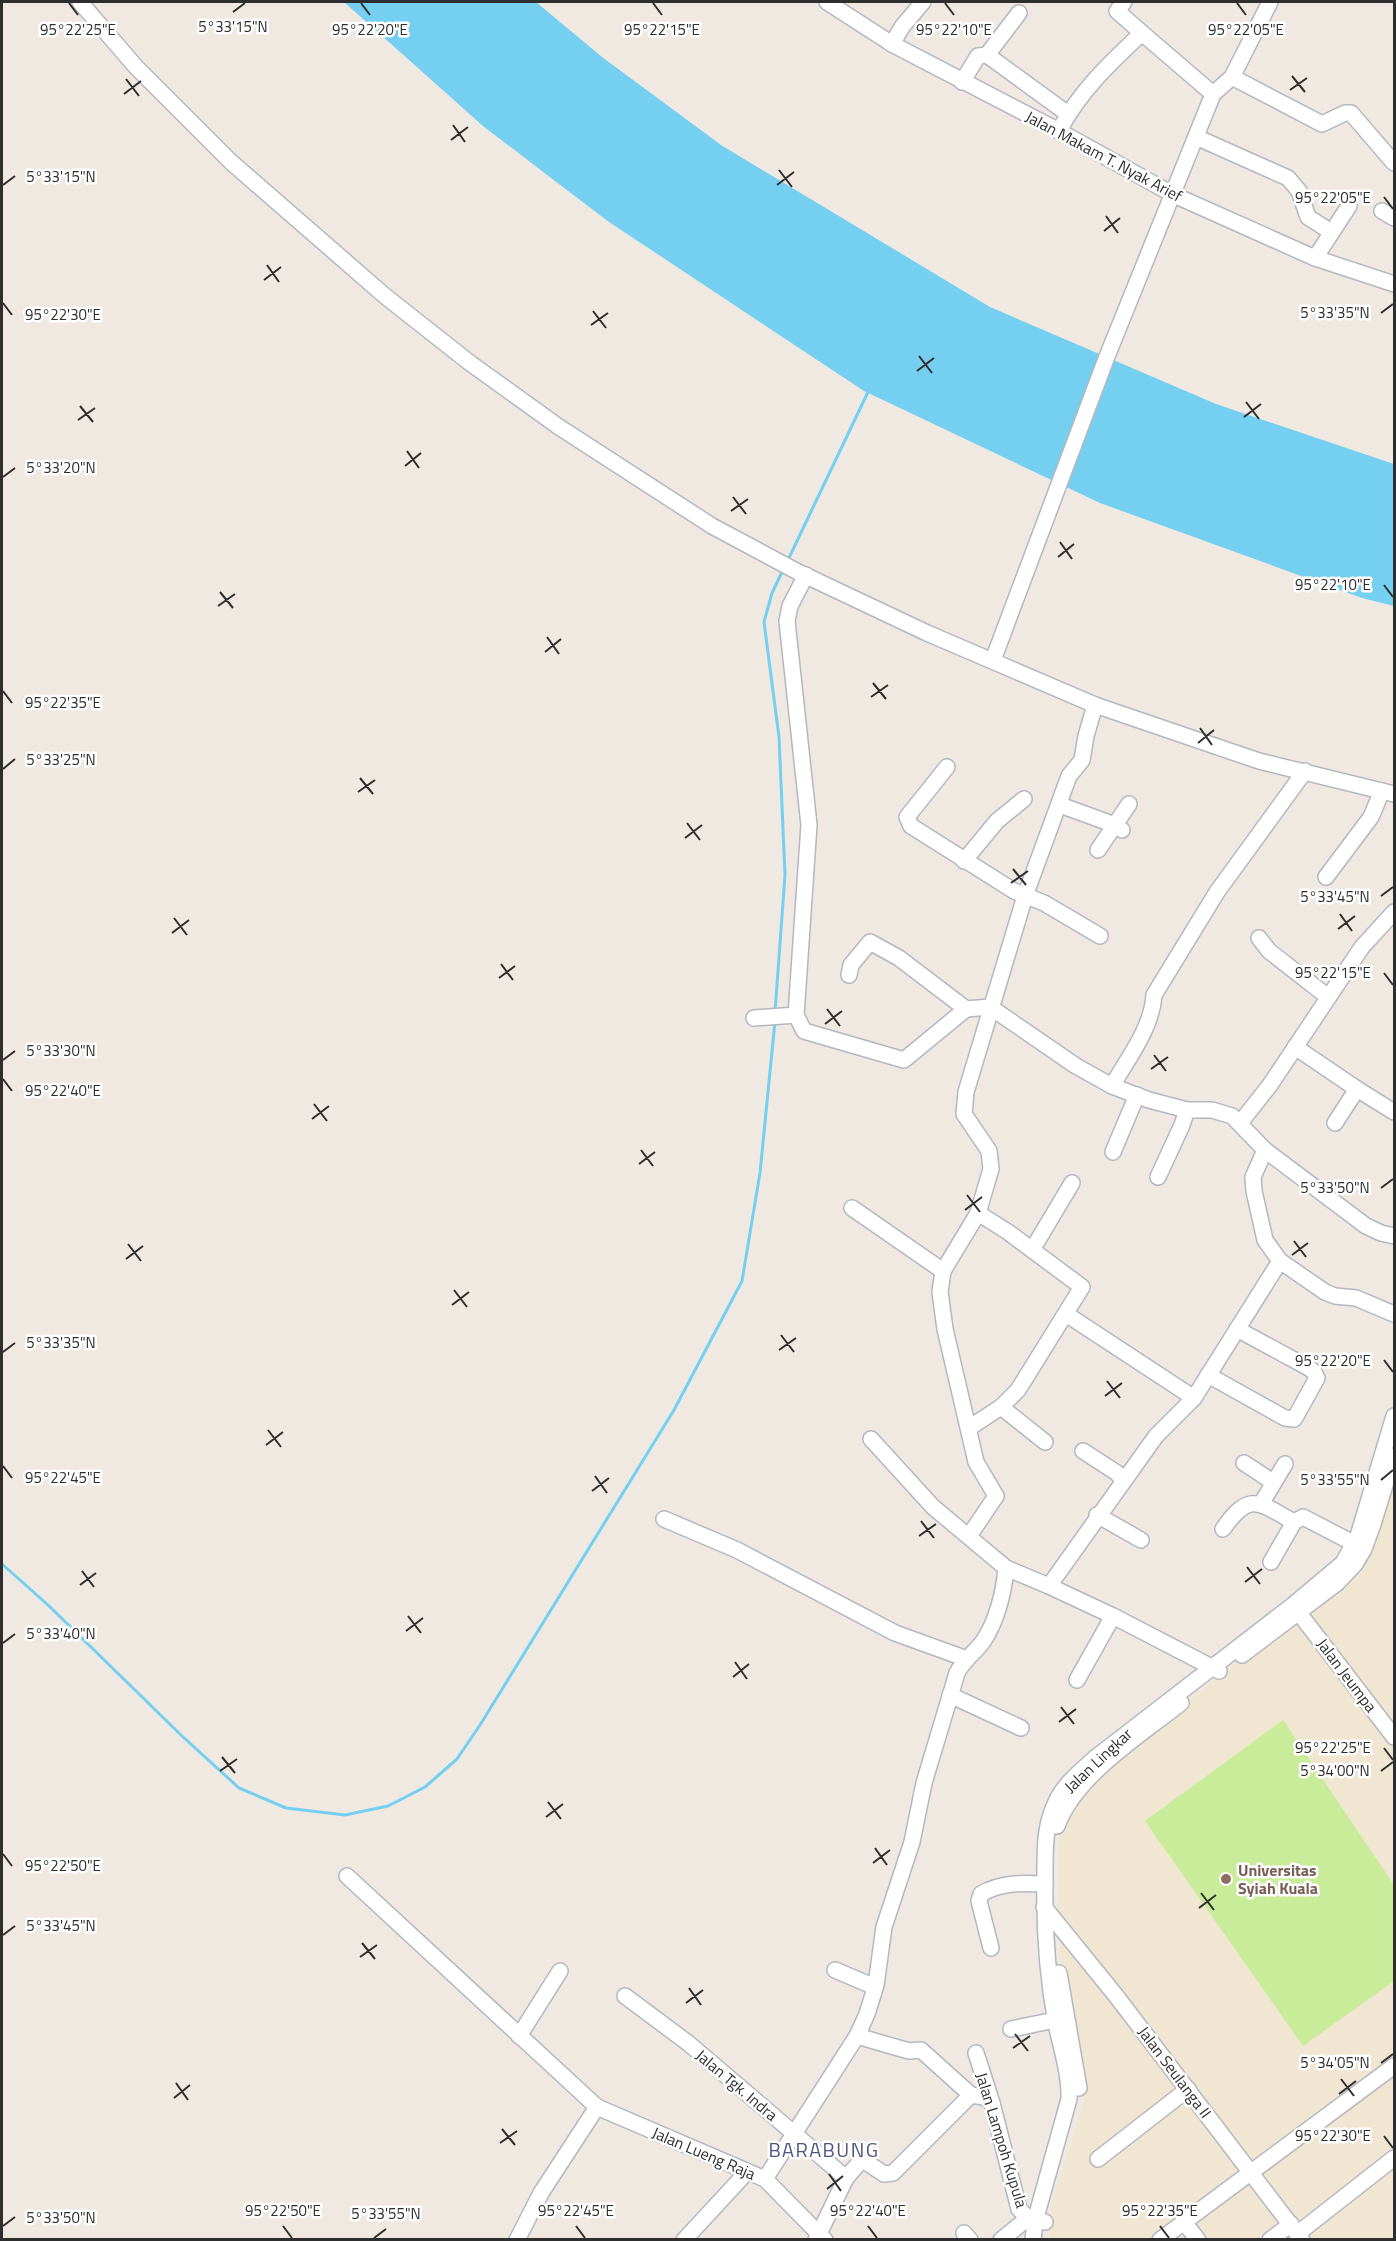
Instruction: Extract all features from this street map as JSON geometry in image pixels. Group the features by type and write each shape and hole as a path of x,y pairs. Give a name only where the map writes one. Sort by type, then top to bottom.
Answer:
{"street":[{"path":"80,2 136,67 231,162 385,296 470,363 560,427 675,503 802,573 927,633 1095,705 1259,761 1389,792 1326,877"},
{"name":"Jalan Makam T. Nyak Arief","path":"827,2 892,44 1059,131 1174,195 1315,258 1395,284"},
{"path":"892,44 902,27 923,2"},
{"path":"1124,2 1117,11 1213,94"},
{"path":"993,660 1106,359 1213,94 1232,77 1270,2"},
{"path":"987,55 1020,13"},
{"path":"1059,131 1089,85 1142,33"},
{"path":"962,82 978,56 987,55 1068,114"},
{"path":"1232,77 1322,124 1345,113 1352,113 1390,160 1395,163"},
{"path":"1197,137 1288,178 1299,191 1308,217 1331,231"},
{"path":"1315,258 1349,206"},
{"path":"802,573 787,621 809,825 794,1015 804,1030 904,1060 966,1009 990,1007 1076,1066 1112,1086 1187,1110 1221,1112 1232,1116 1265,1150 1366,1226 1395,1236"},
{"path":"969,1536 996,1497 976,1462 945,1329 939,1287 943,1271 978,1213 986,1192 991,1158 989,1151 964,1114 966,1092 1025,896 1069,776 1082,760 1095,705"},
{"path":"947,767 907,817 911,826 1014,891 1051,907 1100,936"},
{"path":"1112,1086 1149,1022 1154,1008 1155,995 1305,771"},
{"path":"964,861 997,820 1024,799"},
{"path":"1098,850 1118,827 1129,804"},
{"path":"1060,805 1118,827"},
{"path":"1240,1123 1270,1085 1366,941 1395,912"},
{"path":"1259,938 1269,951 1328,997"},
{"path":"849,975 851,965 870,942 899,958 966,1009"},
{"path":"754,1018 794,1015"},
{"path":"1295,1047 1395,1112"},
{"path":"1335,1123 1357,1089"},
{"path":"1113,1152 1137,1095"},
{"path":"1158,1176 1187,1110"},
{"path":"1265,1150 1253,1177 1254,1191 1265,1240 1280,1261 1325,1292 1335,1296 1356,1298 1395,1314"},
{"path":"1032,1250 1072,1183"},
{"path":"852,1208 943,1271"},
{"path":"969,1428 1001,1407 1018,1390 1082,1287 978,1213"},
{"path":"1049,1586 1097,1515 1156,1436 1194,1398 1280,1261"},
{"path":"1066,1314 1194,1398"},
{"path":"1208,1375 1286,1418 1294,1419 1296,1416 1317,1375 1309,1368 1237,1329"},
{"path":"1001,1407 1045,1442"},
{"name":"Jalan Lingkar","path":"1033,2240 1036,2220 1069,2099 1045,1939 1049,1912 1045,1884 1046,1831 1056,1800 1095,1758 1216,1669 1343,1563 1355,1544 1395,1416"},
{"path":"871,1439 933,1507 1006,1568 1113,1616 1216,1669"},
{"path":"1083,1451 1117,1473 1123,1480"},
{"path":"1001,2240 1036,2220 1076,2115 1079,2094 1049,1912 1056,1827 1068,1801 1094,1773 1216,1669 1299,1613 1337,1583 1359,1557 1373,1524 1395,1456"},
{"path":"1244,1463 1273,1482"},
{"path":"1261,1504 1286,1464"},
{"path":"1223,1529 1242,1506 1261,1504 1294,1522"},
{"path":"1097,1515 1141,1540"},
{"path":"1271,1562 1294,1522 1303,1517 1355,1544"},
{"path":"664,1519 737,1550 895,1633 967,1659"},
{"path":"765,2179 857,2036 867,2014 875,1987 886,1917 912,1842 924,1783 950,1695 959,1669 991,1629 1000,1604 1006,1568"},
{"name":"Jalan Jeumpa","path":"1299,1613 1395,1737"},
{"path":"1077,1680 1113,1616"},
{"path":"950,1695 1021,1728"},
{"name":"Jalan Lueng Raja","path":"347,1876 597,2107 765,2179 820,2238"},
{"path":"991,1948 979,1901 981,1894 988,1889 1014,1883 1045,1884"},
{"name":"Jalan Seulanga II","path":"1049,1912 1297,2232"},
{"path":"835,1970 875,1987"},
{"path":"519,2036 560,1971"},
{"name":"Jalan Tgk. Indra","path":"625,1996 688,2043 846,2178"},
{"path":"1011,2030 1056,2020"},
{"path":"857,2036 909,2050 921,2050 971,2096 984,2097 992,2103"},
{"name":"Jalan Lampoh Kupula","path":"976,2053 992,2103 1019,2209 1036,2220"},
{"path":"1161,2240 1395,2066"},
{"path":"1098,2159 1188,2089"},
{"path":"820,2238 846,2178 866,2156 885,2174 893,2173 971,2096"},
{"path":"517,2240 541,2193 597,2107"},
{"path":"1270,2240 1297,2232 1395,2158"},
{"path":"684,2240 747,2172"},
{"path":"1036,2220 1043,2240"},
{"path":"1184,2222 1198,2240"}],"shaded area":[{"name":"Universitas Syiah Kuala","path":"1394,1461 1394,2239 1049,2240 1049,2221 1054,2196 1080,2116 1086,2087 1061,1956 1058,1910 1061,1826 1096,1772 1335,1587"}],"green space":[{"path":"1283,1720 1394,1885 1394,1981 1303,2046 1145,1821"}],"water":[{"path":"344,2 536,2 602,57 721,145 990,307 1216,404 1394,464 1394,606 1362,598 1100,503 864,391 609,222 483,126"}],"waterway":[{"path":"787,562 868,392"},
{"path":"775,1012 785,875 779,737 764,622 772,593 783,570"},
{"path":"2,1564 48,1605 182,1736 239,1788 286,1808 345,1815 388,1806 425,1787 457,1759 480,1725 674,1410 742,1281 760,1173 775,1021"}],"place":[{"name":"Universitas Syiah Kuala","path":"1226,1879"}],"district":[{"name":"BARABUNG","path":"824,2150"}]}
